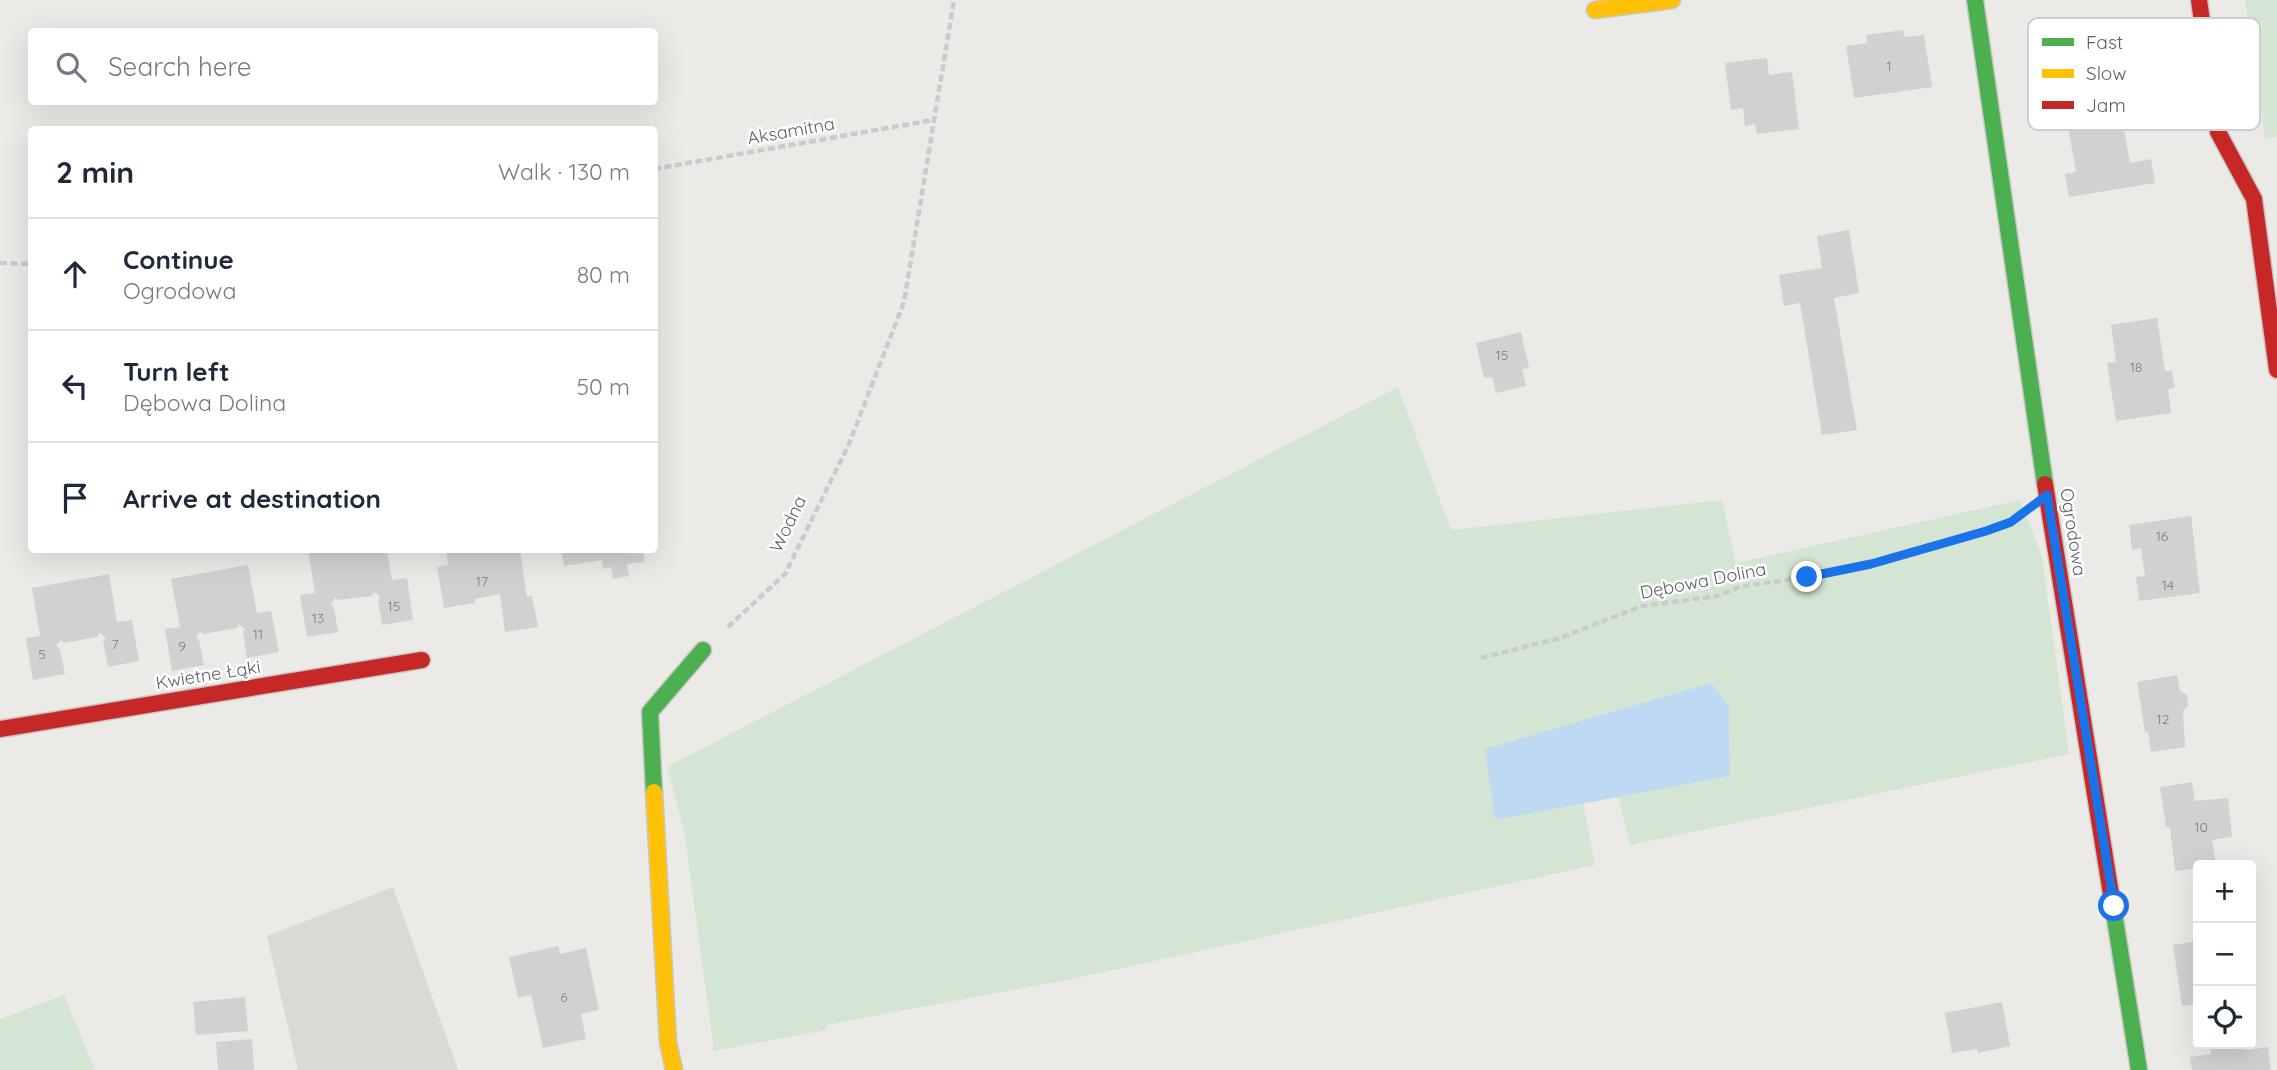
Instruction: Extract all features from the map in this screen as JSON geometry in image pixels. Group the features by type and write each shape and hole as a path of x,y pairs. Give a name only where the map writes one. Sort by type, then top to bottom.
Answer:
{"street":[{"path":"1595,10 1672,0"},
{"name":"Ogrodowa","path":"1975,0 2047,495 2139,1070"},
{"path":"2199,0 2202,18"},
{"path":"2218,130 2254,199 2277,370"},
{"path":"674,1070 668,1042 650,712 703,650"},
{"name":"Kwietne Łąki","path":"0,729 422,660"}],"path":[{"name":"Wodna","path":"703,650 785,574 849,444 904,302 954,0"},
{"name":"Aksamitna","path":"658,168 933,120"},
{"path":"0,263 28,264"},
{"name":"Dębowa Dolina","path":"1481,658 1560,638 1643,606 1717,596 1738,587 1871,564 1986,531 2011,522 2047,495"}],"shaded area":[{"path":"393,887 458,1070 298,1070 267,936"}],"green space":[{"path":"2245,0 2277,0 2277,137 2265,139 2260,104 2260,18 2248,18"},
{"path":"1398,387 1451,530 1722,500 1736,563 2020,500 2042,557 2069,754 1630,845 1618,797 1583,804 1595,865 1072,979 826,1025 826,1030 714,1051 684,830 667,767"},
{"path":"64,995 95,1070 0,1070 0,1019"}],"water":[{"path":"1711,683 1729,706 1730,776 1495,820 1485,749"}],"building":[{"path":"1903,30 1904,37 1924,35 1932,87 1854,98 1846,46 1867,43 1866,35"},
{"path":"1767,58 1769,75 1792,72 1799,129 1757,134 1755,124 1745,126 1743,108 1731,110 1725,63"},
{"path":"2069,130 2124,130 2130,163 2151,159 2155,183 2069,197 2065,174 2076,172"},
{"path":"1849,230 1859,293 1834,298 1857,430 1822,435 1800,303 1784,306 1779,275 1822,268 1817,236"},
{"path":"2157,318 2165,371 2172,371 2175,388 2168,389 2171,413 2116,421 2107,363 2116,362 2111,325"},
{"path":"1521,332 1529,368 1522,369 1526,386 1496,393 1492,377 1484,378 1476,343"},
{"path":"2191,516 2200,593 2139,601 2136,577 2145,576 2141,548 2132,550 2129,525"},
{"path":"308,553 388,553 392,580 407,578 413,620 382,625 378,600 380,596 374,592 372,596 339,600 335,598 331,604 334,607 338,632 307,637 300,595 315,593"},
{"path":"446,553 520,553 527,597 532,596 538,627 505,632 500,594 475,599 475,603 444,608 437,567 448,565"},
{"path":"562,553 644,553 645,562 627,564 629,576 613,579 611,567 603,569 602,560 564,566"},
{"path":"248,565 257,613 271,611 279,652 247,658 243,632 245,629 239,624 237,628 204,634 200,632 196,637 204,665 172,671 165,629 180,627 171,579"},
{"path":"109,574 117,622 132,620 139,661 108,667 103,641 106,638 100,633 97,637 64,643 61,640 56,646 60,649 65,674 33,680 26,638 40,636 32,588"},
{"path":"2177,675 2180,691 2187,695 2188,706 2183,711 2185,747 2151,752 2148,732 2145,733 2137,682"},
{"path":"2192,782 2195,801 2228,798 2232,837 2212,840 2215,860 2193,860 2193,869 2175,871 2170,827 2166,827 2160,787"},
{"path":"2193,942 2193,1005 2182,1006 2173,945"},
{"path":"558,946 560,954 586,948 599,1010 581,1014 586,1039 543,1048 531,995 518,998 509,957"},
{"path":"245,997 248,1031 196,1035 193,1002"},
{"path":"2002,1002 2010,1046 1978,1053 1977,1049 1952,1053 1945,1013"},
{"path":"252,1039 254,1070 218,1070 216,1042"},
{"path":"2268,1047 2271,1070 2192,1070 2190,1057 2211,1054 2210,1049 2245,1050"}],"traffic: fast":[{"path":"1975,0 2045,484"},
{"path":"654,792 650,712 703,650"},
{"path":"2111,894 2139,1070"}],"traffic: slow":[{"path":"1595,10 1672,0"},
{"path":"654,792 668,1042 674,1070"}],"traffic: jam":[{"path":"2199,0 2202,18"},
{"path":"2218,130 2254,199 2277,370"},
{"path":"2045,484 2111,894"},
{"path":"0,729 422,660"}],"route":[{"path":"1807,577 1871,564 1986,531 2011,522 2047,495 2114,906"}]}
